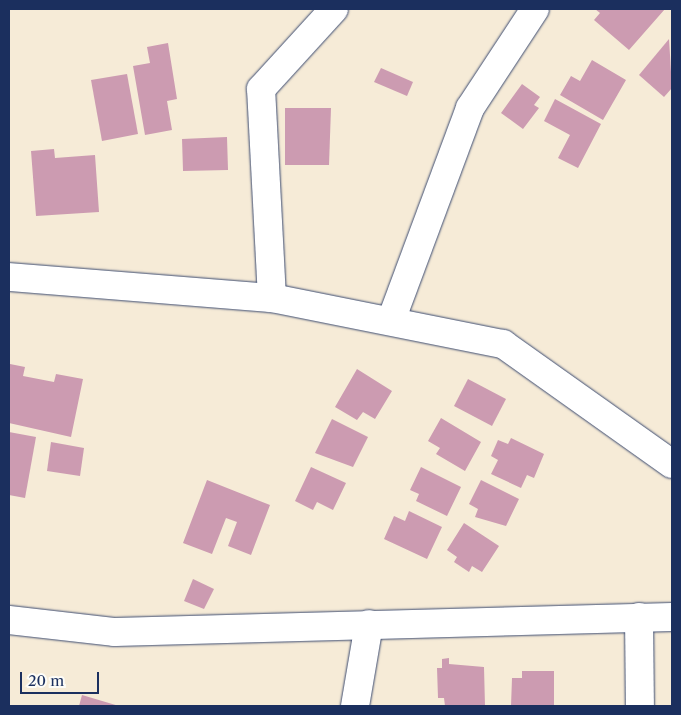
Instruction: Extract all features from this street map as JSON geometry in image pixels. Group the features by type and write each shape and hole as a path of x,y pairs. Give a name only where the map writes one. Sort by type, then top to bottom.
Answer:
{"street":[{"path":"272,298 261,89 334,9"},
{"path":"392,318 470,108 535,9"},
{"path":"9,277 272,298 392,318 503,344 672,464"},
{"path":"9,620 115,632 672,617"},
{"path":"639,618 640,706"},
{"path":"354,706 369,624"}],"building":[{"path":"595,9 665,9 629,50 594,20 600,13"},
{"path":"669,39 672,88 664,97 639,75"},
{"path":"168,43 177,99 167,101 172,130 145,135 133,66 150,63 147,47"},
{"path":"592,60 626,80 603,120 560,95 571,76 580,81"},
{"path":"381,68 413,82 407,96 374,82"},
{"path":"127,74 138,134 102,141 91,80"},
{"path":"522,84 540,97 534,105 539,108 523,129 501,113"},
{"path":"555,99 601,124 578,168 558,158 570,135 544,121"},
{"path":"285,108 331,108 329,165 285,165"},
{"path":"227,137 228,170 183,171 182,139"},
{"path":"54,149 55,158 95,155 99,212 36,216 31,151"},
{"path":"10,364 25,367 23,376 54,382 56,374 83,379 71,437 9,423"},
{"path":"357,369 392,391 375,419 363,412 357,420 335,407"},
{"path":"468,379 506,399 492,426 454,406"},
{"path":"441,418 481,442 465,471 436,454 440,448 428,441"},
{"path":"332,419 368,437 353,467 315,453"},
{"path":"9,432 36,437 25,498 9,495"},
{"path":"511,438 544,454 534,478 527,475 521,488 491,474 498,460 491,456 498,440 508,444"},
{"path":"51,442 84,448 80,476 47,471"},
{"path":"311,467 346,483 333,510 317,502 313,510 295,501"},
{"path":"421,467 461,487 447,516 416,501 419,494 410,490"},
{"path":"207,480 270,505 251,555 228,546 237,522 226,518 212,554 183,543"},
{"path":"481,480 519,499 506,526 475,517 478,509 469,504"},
{"path":"409,511 442,527 427,559 384,539 394,516 405,521"},
{"path":"464,523 499,546 482,572 472,566 469,572 454,562 457,557 447,550"},
{"path":"193,579 214,589 204,609 184,601"},
{"path":"449,658 449,664 484,667 485,706 445,706 444,698 438,698 437,668 442,668 442,659"},
{"path":"522,671 554,671 554,706 511,706 512,678 522,678"},
{"path":"82,695 119,706 79,706"}]}
